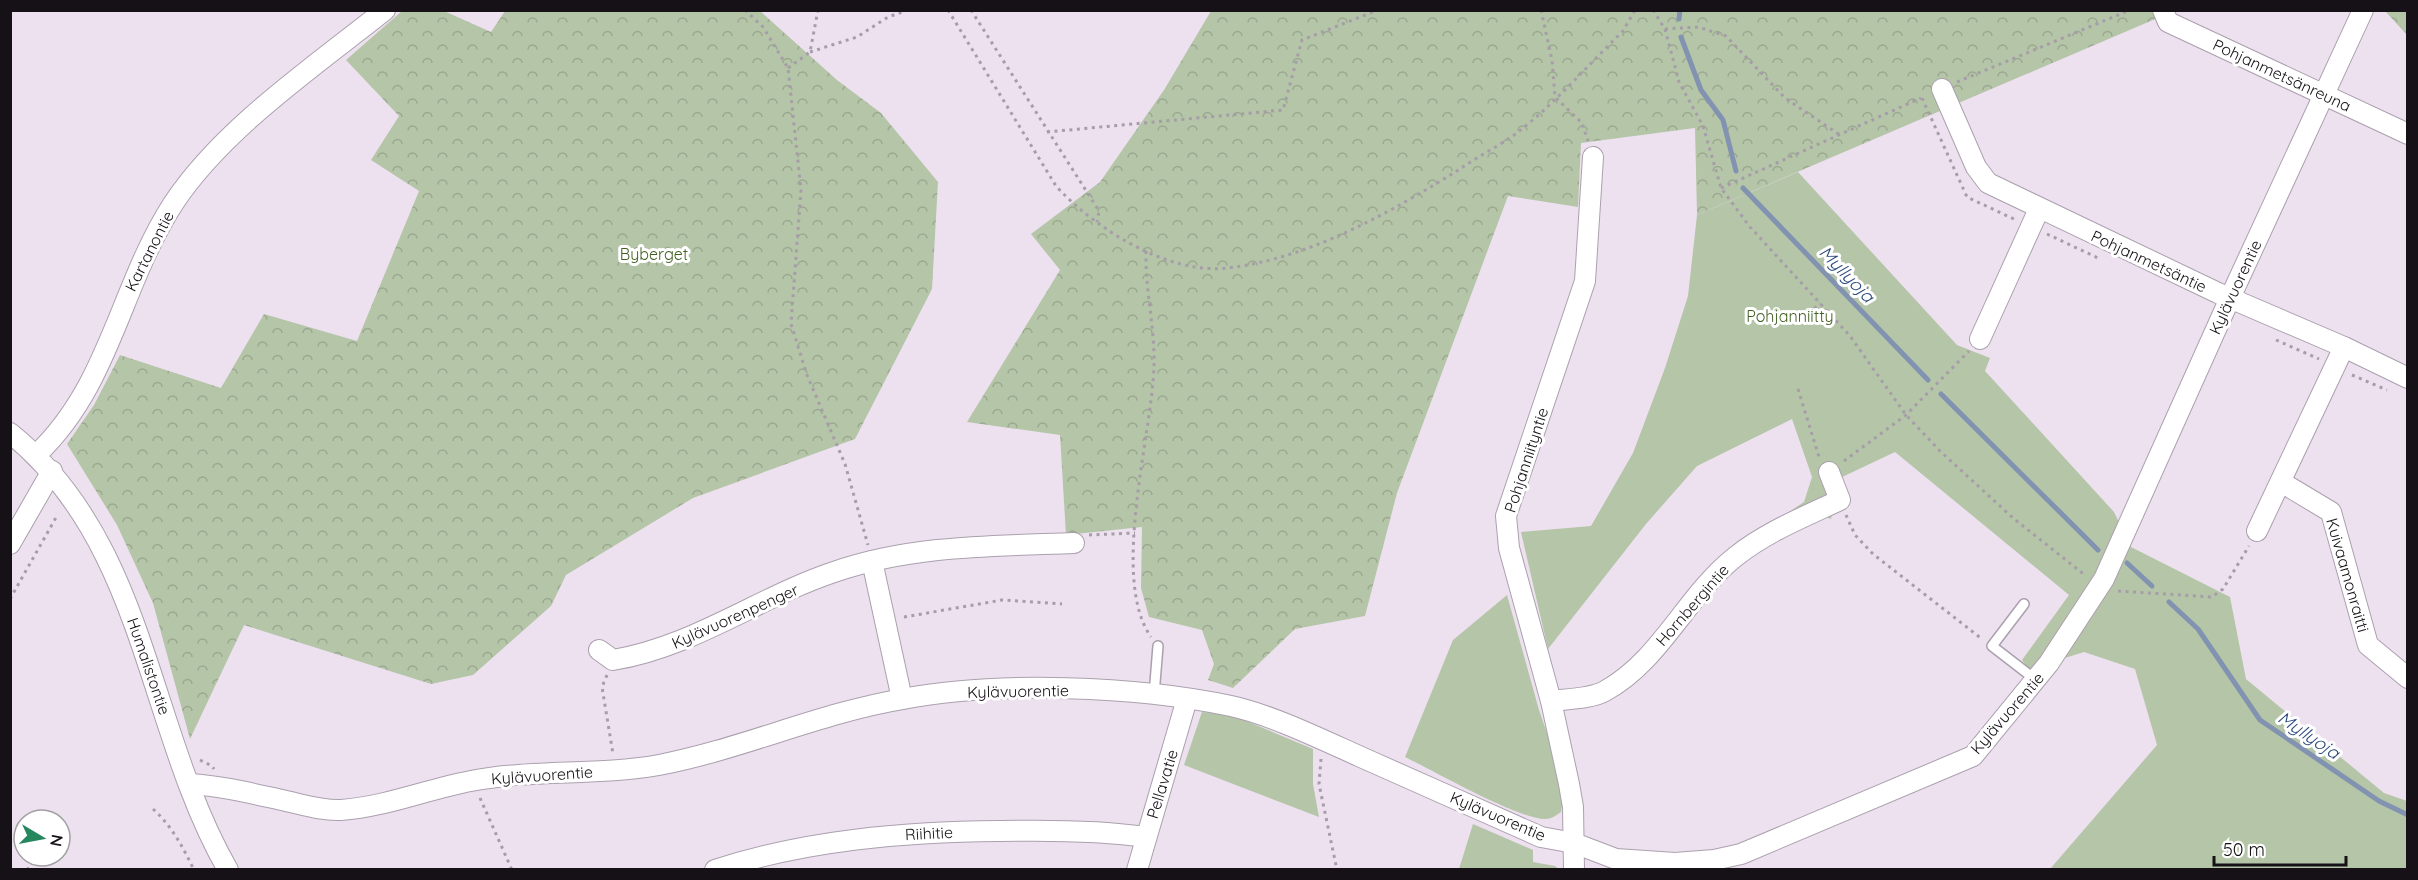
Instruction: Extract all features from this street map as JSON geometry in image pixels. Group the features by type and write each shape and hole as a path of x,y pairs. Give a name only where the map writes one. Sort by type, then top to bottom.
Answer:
{"street":[{"name":"Kartanontie","path":"37,454 62,428 83,399 101,364 124,302 148,249 174,204 196,174 260,109 385,10"},
{"name":"Pohjanmetsänreuna","path":"2163,10 2169,22 2408,134"},
{"name":"Kylävuorentie","path":"190,784 219,786 336,811 361,808 472,781 616,759 692,758 831,716 902,699 994,690 1068,690 1154,695 1235,707 1323,740 1541,837 1574,843 1616,859 1676,863 1714,860 1741,854 1972,756 2036,680 2099,587 2363,10"},
{"name":"Pohjanmetsäntie","path":"1942,89 1976,167 1988,183 2230,298 2344,347 2408,378"},
{"name":"Pohjanniityntie","path":"1574,870 1573,807 1551,701 1509,548 1506,516 1585,281 1593,157"},
{"path":"1980,339 2039,208"},
{"path":"2258,531 2344,347"},
{"path":"10,433 37,454 52,471 10,544"},
{"name":"Humalistontie","path":"52,471 96,534 115,573 135,623 190,784 218,852 228,870"},
{"path":"1829,472 1840,500"},
{"name":"Kuivaamonraitti","path":"2281,482 2331,512 2368,645 2408,678"},
{"name":"Hornbergintie","path":"1551,701 1603,692 1626,676 1653,650 1705,587 1735,557 1777,530 1840,500"},
{"name":"Kylävuorenpenger","path":"606,655 664,648 832,572 872,561 929,549 1074,543"},
{"path":"872,561 902,699"},
{"name":"Pellavatie","path":"1137,870 1187,699"},
{"name":"Riihitie","path":"715,870 759,855 916,832 1038,830 1146,837"}],"lane":[{"path":"2024,604 1992,646 2036,680"},
{"path":"1154,695 1158,646"}],"path":[{"path":"745,10 763,27 788,68 801,190 791,324 807,375 845,464 872,561"},
{"path":"810,52 818,10"},
{"path":"788,68 810,52 857,37 888,17 908,10"},
{"path":"948,10 1056,186 1097,222 1158,257 1195,266 1226,268 1291,253 1355,229 1424,191 1514,134 1623,31 1635,10"},
{"path":"971,10 1099,211 1097,222"},
{"path":"1047,132 1283,110 1302,40 1378,10"},
{"path":"1541,10 1552,60 1555,97 1582,123 1593,157"},
{"path":"1653,10 1665,29 1679,82 1703,126 1721,188 1750,227 1850,336 1906,416 1940,451 2013,518 2099,587 2115,591 2212,597 2223,589 2258,531"},
{"path":"1665,29 1698,27 1726,36 1785,98 1840,135"},
{"path":"1142,623 1135,587 1136,532 1141,454 1154,364 1153,330 1145,286 1146,251"},
{"path":"1809,314 1820,303"},
{"path":"1798,389 1823,472 1829,472 1906,416 1980,339"},
{"path":"1840,500 1855,535 1873,554 1992,646"},
{"path":"10,599 55,517 74,502"},
{"path":"1074,543 1086,535 1136,532"},
{"path":"886,620 1002,600 1062,604"},
{"path":"606,655 602,687 616,759"},
{"path":"1323,740 1319,784 1337,870"},
{"path":"212,766 223,769"},
{"path":"472,781 512,870"},
{"path":"153,808 163,818 181,845 194,870"}],"green space":[{"name":"Byberget","path":"402,11 444,11 491,32 505,11 760,11 837,80 881,113 938,182 932,289 855,439 693,498 566,575 551,606 473,675 431,684 244,625 190,739 153,603 117,525 67,444 94,405 120,355 221,388 264,314 357,341 419,191 371,160 399,116 346,60"},
{"path":"1211,11 2174,11 1697,215 1695,128 1581,143 1578,207 1508,196 1397,493 1365,616 1295,629 1233,688 1208,680 1214,664 1202,630 1149,617 1141,588 1142,527 1066,535 1060,435 967,422 1060,270 1031,234 1100,182 1164,90"},
{"path":"2385,11 2407,11 2407,35"},
{"name":"Pohjanniitty","path":"1798,172 1957,345 1990,358 1985,371 2114,512 2131,547 2230,597 2246,679 2384,793 2407,801 2407,869 2050,869 2157,745 2135,669 2084,652 2049,663 2036,680 2022,660 2069,595 1895,452 1838,479 1831,519 1823,516 1808,522 1789,512 1804,502 1812,477 1792,419 1697,466 1646,524 1548,649 1521,532 1591,526 1633,453 1665,368 1688,296 1697,215"},
{"path":"1507,595 1539,710 1565,785 1561,812 1545,819 1532,817 1496,803 1405,757 1453,640"},
{"path":"1202,712 1232,715 1313,749 1313,784 1319,817 1184,765"},
{"path":"1473,824 1533,850 1533,862 1555,866 1559,869 1459,869"}],"waterway":[{"name":"Myllyoja","path":"1679,19 1680,10"},
{"name":"Myllyoja","path":"1681,37 1701,90 1723,120 1736,171"},
{"name":"Myllyoja","path":"1743,188 1928,380"},
{"name":"Myllyoja","path":"1941,394 2098,550"},
{"name":"Myllyoja","path":"2127,563 2152,586"},
{"name":"Myllyoja","path":"2169,602 2198,629 2260,720 2379,801 2408,815"}]}
